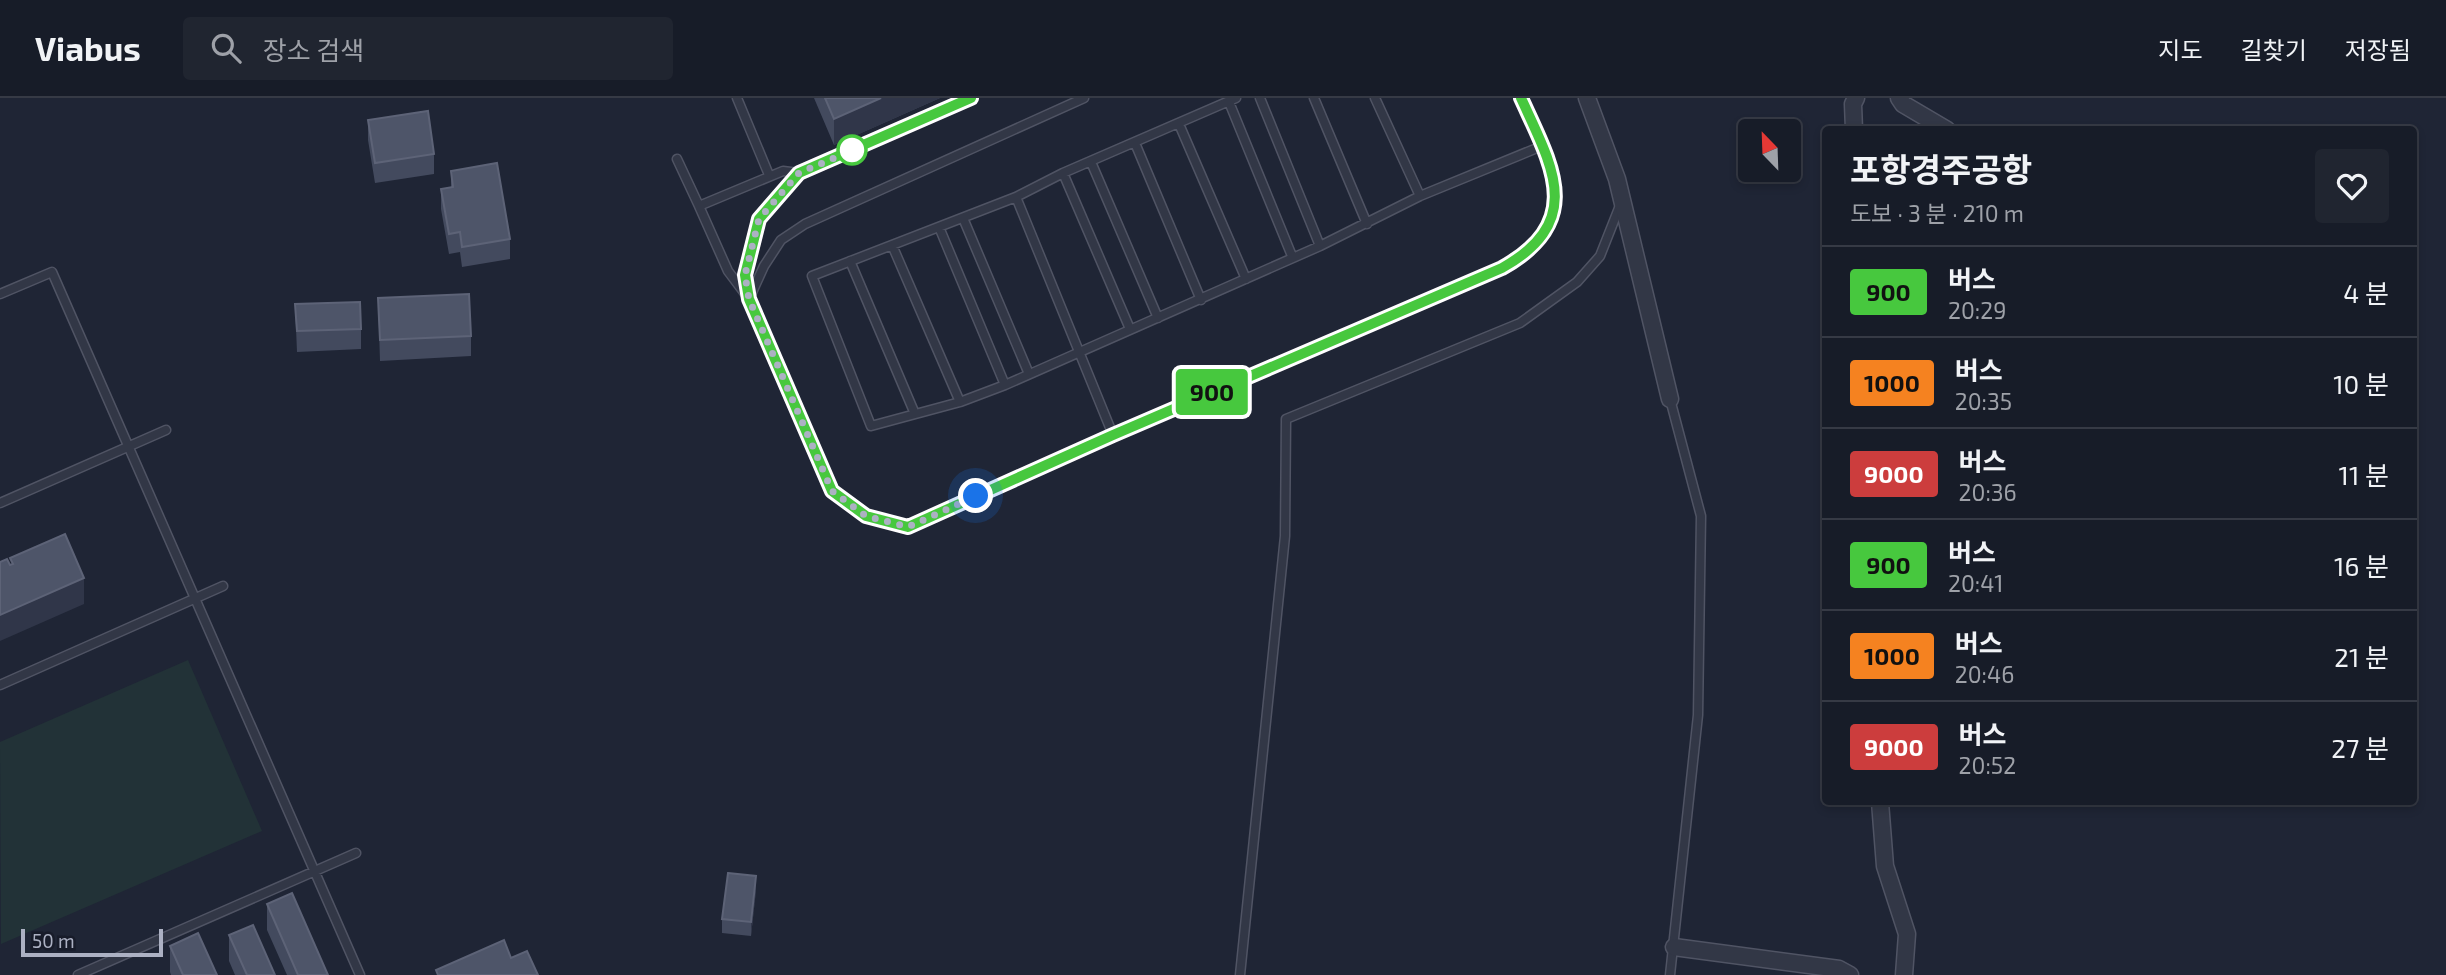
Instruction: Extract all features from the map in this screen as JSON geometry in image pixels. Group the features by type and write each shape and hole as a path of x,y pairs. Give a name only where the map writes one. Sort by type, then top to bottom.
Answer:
{"street":[{"path":"1587,98 1617,179 1670,399"},
{"path":"1854,126 1853,104 1856,98"},
{"path":"1899,98 1903,104 1940,126"},
{"path":"1880,805 1885,866 1907,934 1905,975"},
{"path":"1674,947 1839,969 1850,975"}],"lane":[{"path":"737,98 769,175"},
{"path":"749,299 745,275 759,219 799,173 971,98"},
{"path":"749,299 764,266 781,240 805,224 1084,98"},
{"path":"1260,98 1320,246"},
{"path":"1314,98 1367,224"},
{"path":"1375,98 1420,196"},
{"path":"677,159 728,271 749,299 832,491 866,516 908,527 1523,257 1544,234 1555,207 1552,168 1521,98"},
{"path":"1292,256 1233,100 1063,173 1016,197 812,276 871,426 960,402 1005,385 1201,300 1292,256 1320,246 1420,196 1542,146"},
{"path":"1179,124 1246,279"},
{"path":"1135,143 1201,300"},
{"path":"1091,162 1158,318"},
{"path":"699,206 769,175 783,171 799,173"},
{"path":"1063,173 1130,329"},
{"path":"1016,197 1113,435"},
{"path":"1240,975 1285,536 1286,419 1520,323 1577,282 1600,256 1622,200"},
{"path":"962,218 1028,374"},
{"path":"939,227 1005,385"},
{"path":"892,245 960,402"},
{"path":"850,261 915,414"},
{"path":"0,294 52,272 360,975"},
{"path":"1670,399 1701,516 1698,715 1670,975"},
{"path":"0,503 166,430"},
{"path":"0,685 223,586"},
{"path":"78,975 356,853"}],"shaded area":[{"path":"188,660 262,831 1,944 0,742"}],"building":[{"path":"825,98 881,98 834,119"},
{"path":"428,111 434,154 375,163 368,120"},
{"path":"497,163 510,239 462,247 460,232 449,234 441,189 453,187 451,171"},
{"path":"469,294 471,336 380,340 378,298"},
{"path":"360,302 361,329 297,331 295,304"},
{"path":"65,534 84,578 0,615 0,562 7,559 10,565 13,564 10,558"},
{"path":"728,873 756,876 751,922 722,919"},
{"path":"292,893 328,975 298,975 267,904"},
{"path":"253,925 275,975 247,975 229,935"},
{"path":"198,933 217,975 183,975 170,946"},
{"path":"504,940 511,958 527,951 538,975 438,975 436,970"}],"bus line":[{"name":"900","path":"971,98 799,173 759,219 745,275 749,299 832,491 866,516 908,527 1523,257 1544,234 1555,207 1552,168 1521,98"}],"route":[{"path":"852,150 860,147 799,173 759,219 745,275 749,299 832,491 866,516 908,527 976,496"}]}
